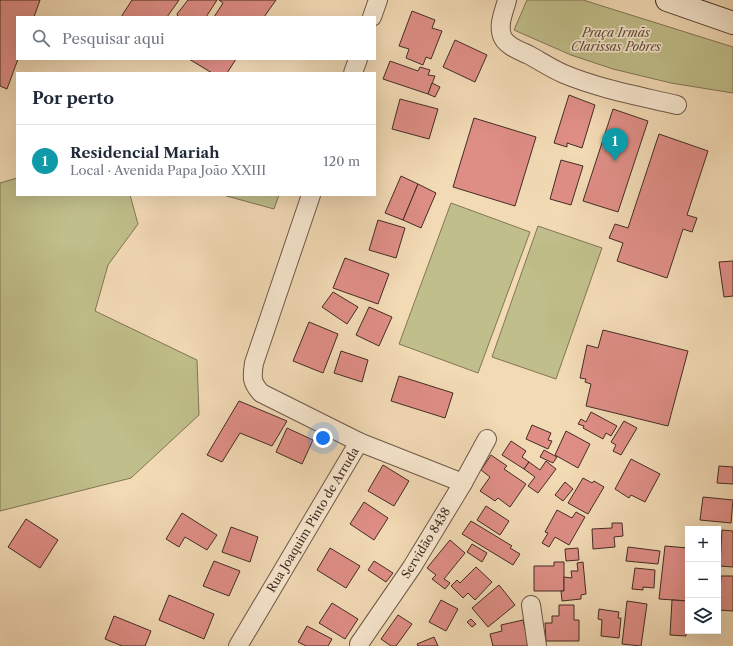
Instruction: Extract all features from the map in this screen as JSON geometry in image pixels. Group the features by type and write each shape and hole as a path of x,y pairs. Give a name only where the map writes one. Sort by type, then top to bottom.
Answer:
{"main road":[{"path":"667,0 733,23"}],"street":[{"path":"372,16 378,0"},
{"path":"507,0 501,19 500,31 504,40 512,47 563,73 586,82 615,91 677,105"},
{"path":"353,72 358,60"},
{"name":"Rua Joaquim Pinto de Arruda","path":"238,646 359,442 261,393 254,386 252,375 254,363 311,196"},
{"name":"Servidão 8438","path":"359,644 412,567 463,483 487,439"},
{"path":"359,442 463,483"},
{"path":"531,605 537,646"}],"green space":[{"name":"Praça Irmãs Clarissas Pobres","path":"527,0 583,0 733,47 733,93 671,83 613,69 571,55 514,30"},
{"path":"16,178 16,196 130,196 138,224 108,265 95,311 197,360 199,415 131,478 0,511 0,183"},
{"path":"227,196 279,196 274,209"},
{"path":"451,203 530,232 478,373 399,344"},
{"path":"538,226 602,248 556,379 492,357"}],"building":[{"path":"0,0 40,0 34,16 16,16 16,60 18,60 7,89 0,86"},
{"path":"132,0 179,0 168,16 122,16"},
{"path":"188,0 217,0 207,16 178,16 177,14"},
{"path":"219,0 276,0 265,16 215,16 223,3"},
{"path":"412,11 435,20 432,28 442,31 431,59 426,57 423,65 406,58 409,49 399,46"},
{"path":"455,40 487,55 475,82 443,67"},
{"path":"191,60 235,60 228,72 210,72"},
{"path":"390,61 418,71 420,67 430,70 428,75 435,76 428,94 383,79"},
{"path":"432,83 440,87 435,97 428,94"},
{"path":"569,95 595,105 582,148 567,143 567,147 554,143"},
{"path":"400,99 438,109 429,139 392,129"},
{"path":"613,109 648,121 618,212 583,201"},
{"path":"474,118 536,137 515,206 453,187"},
{"path":"659,134 708,151 687,215 697,218 692,232 683,229 667,278 617,261 623,243 609,238 615,224 628,228"},
{"path":"561,160 583,166 571,205 550,199"},
{"path":"401,176 418,184 403,220 385,213"},
{"path":"418,184 436,193 421,228 403,220"},
{"path":"378,220 405,228 396,258 369,250"},
{"path":"345,258 389,274 378,304 333,288"},
{"path":"733,261 733,296 724,297 719,262"},
{"path":"333,292 358,307 347,324 322,307"},
{"path":"369,307 392,317 379,346 356,335"},
{"path":"309,322 338,334 323,373 293,361"},
{"path":"603,330 688,351 668,426 586,406 591,384 585,382 586,379 580,378 587,345 598,348"},
{"path":"341,351 368,360 362,382 334,373"},
{"path":"399,376 453,393 445,418 391,401"},
{"path":"239,401 287,421 272,446 240,433 222,462 207,455"},
{"path":"591,412 617,426 611,436 606,433 603,439 583,428 584,426 578,424 581,419 586,422"},
{"path":"624,421 637,428 621,455 613,451 616,445 611,442"},
{"path":"532,425 551,433 548,440 552,441 548,449 526,439"},
{"path":"287,428 313,440 302,464 276,452"},
{"path":"566,431 590,444 578,468 555,455"},
{"path":"511,441 526,451 522,457 529,462 524,469 502,455"},
{"path":"544,450 557,457 553,463 540,457"},
{"path":"491,455 507,466 504,469 526,484 510,507 498,498 495,501 480,491 490,477 481,470"},
{"path":"631,459 660,474 645,502 631,495 629,498 615,489"},
{"path":"546,461 556,469 538,493 528,486 535,477 524,469 529,462 540,470"},
{"path":"383,465 409,481 394,506 368,491"},
{"path":"719,466 733,467 733,484 717,483"},
{"path":"583,478 592,483 594,481 604,487 588,514 568,503"},
{"path":"565,482 573,489 563,501 555,495"},
{"path":"703,497 733,500 731,523 700,520"},
{"path":"364,502 388,518 374,540 350,524"},
{"path":"486,506 509,521 500,535 477,520"},
{"path":"557,510 572,518 576,512 585,517 569,545 555,537 549,547 542,543 548,533 545,532"},
{"path":"182,513 217,535 207,550 185,537 179,547 166,539"},
{"path":"26,519 58,540 40,568 8,547"},
{"path":"471,521 512,546 510,548 520,554 513,565 462,534"},
{"path":"612,523 622,523 623,536 614,537 615,547 593,549 592,529 612,528"},
{"path":"231,527 258,537 250,562 222,552"},
{"path":"722,530 733,531 733,567 721,566"},
{"path":"450,540 465,553 444,579 450,583 445,589 432,579 436,575 427,568"},
{"path":"472,544 487,553 482,562 467,552"},
{"path":"665,546 685,548 685,601 659,599"},
{"path":"628,547 660,551 658,564 626,561"},
{"path":"330,548 360,566 346,588 317,570"},
{"path":"578,548 579,560 566,561 565,549"},
{"path":"214,561 240,571 229,596 203,586"},
{"path":"374,561 393,573 386,582 368,570"},
{"path":"554,562 564,562 564,591 534,591 534,566 554,566"},
{"path":"583,562 586,594 581,595 581,599 562,601 561,591 564,591 564,577 572,578 571,571 578,571 577,563"},
{"path":"476,567 492,582 475,600 468,593 463,598 451,586 457,580 460,583"},
{"path":"635,568 655,570 654,588 643,587 643,590 632,589"},
{"path":"721,576 733,576 733,611 721,610"},
{"path":"499,585 515,605 488,627 472,608"},
{"path":"169,595 214,614 204,639 159,620"},
{"path":"441,600 458,609 446,631 429,622"},
{"path":"672,600 685,601 686,636 670,635"},
{"path":"627,601 647,604 641,646 622,644"},
{"path":"332,603 358,619 345,639 319,623"},
{"path":"559,605 574,605 574,620 579,620 579,641 546,641 545,623 552,623 552,616 559,616"},
{"path":"599,609 619,612 618,618 621,618 619,638 601,636 602,620 598,619"},
{"path":"398,615 412,624 396,646 391,646 381,639"},
{"path":"114,616 151,631 145,646 122,646 105,639"},
{"path":"471,619 476,624 472,627 467,622"},
{"path":"523,620 529,646 493,646 490,634 502,631 501,625"},
{"path":"307,626 332,639 328,646 306,646 298,642"},
{"path":"434,637 438,646 418,646 417,644"}],"place":[{"name":"Residencial Mariah","path":"615,161"}]}
